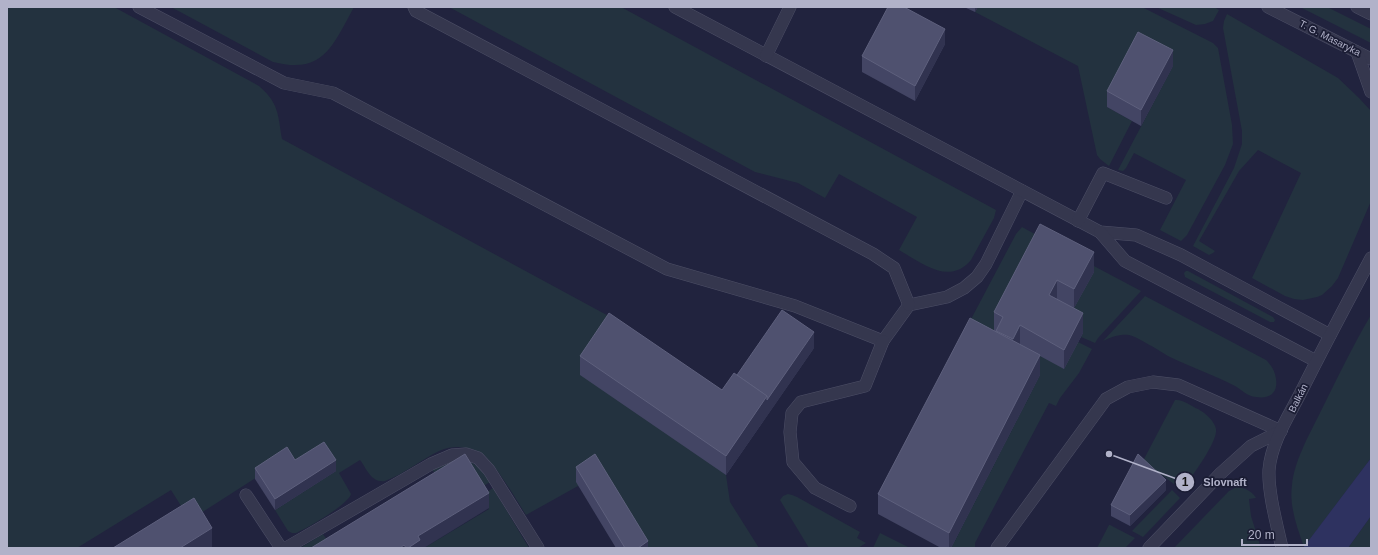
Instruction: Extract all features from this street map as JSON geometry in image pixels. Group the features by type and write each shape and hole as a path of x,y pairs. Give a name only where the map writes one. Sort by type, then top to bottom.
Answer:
{"street":[{"path":"139,7 284,83 333,93 667,269 795,306 883,341"},
{"path":"414,7 416,11 873,254 894,268 908,305"},
{"path":"674,7 1078,221 1100,232 1136,235 1181,255 1330,335"},
{"path":"766,56 790,7"},
{"name":"T. G. Masaryka","path":"1268,7 1371,59"},
{"path":"1357,7 1371,14"},
{"path":"1357,52 1371,92"},
{"path":"1078,221 1103,173 1166,198"},
{"path":"850,506 815,488 793,462 790,432 792,413 801,402 865,386 883,341 908,305 947,297 964,288 977,277 986,264 1022,191"},
{"path":"1100,232 1125,261 1316,361"},
{"name":"Balkán","path":"1282,548 1272,498 1269,470 1272,452 1316,361 1371,258"},
{"path":"997,548 1106,399 1128,387 1153,382 1178,385 1281,432"},
{"path":"1149,548 1222,473 1251,446 1281,432"},
{"path":"286,548 431,464 452,454 466,454 478,458 489,470 538,548"},
{"path":"246,495 281,548"}],"shaded area":[{"path":"7,7 114,7 259,86 266,92 274,104 278,116 282,139 616,320 726,475 730,502 759,548 643,548 578,486 526,515 505,482 486,457 471,449 455,447 439,451 399,475 385,481 376,480 373,478 360,460 339,473 351,494 343,504 309,527 296,533 288,531 275,510 336,471 295,471 287,458 190,520 171,490 77,548 7,548"},
{"path":"171,7 354,7 333,45 325,54 316,60 304,64 290,65 273,62"},
{"path":"449,7 621,7 996,210 994,218 971,260 963,268 945,272 935,270 899,250 917,217 839,174 825,198 798,183 755,172"},
{"path":"978,7 1142,7 1213,43 1218,48 1232,125 1233,144 1225,165 1187,235 1181,241 1160,230 1186,180 1134,153 1126,168 1123,171 1118,170 1173,66 1107,107 1132,121 1109,166 1097,155 1078,66 975,12"},
{"path":"1156,7 1214,7 1219,10 1213,21 1196,25"},
{"path":"1300,7 1327,7 1371,29 1371,43"},
{"path":"1227,14 1338,78 1371,111 1371,201 1338,278 1332,286 1322,295 1317,297 1303,300 1294,299 1285,296 1252,278 1301,173 1258,150 1239,171 1199,241 1215,251 1209,255 1193,246 1234,168 1242,144 1242,131 1223,28"},
{"path":"1022,227 1060,248 994,331 969,323 1016,234"},
{"path":"1075,256 1141,291 1095,343 1081,337 1083,333 1049,314 1057,299 1074,308"},
{"path":"1186,271 1273,317 1275,320 1274,322 1270,322 1185,277 1184,273"},
{"path":"1145,296 1266,360 1272,367 1276,379 1276,388 1272,394 1265,397 1256,397 1245,393 1227,382 1170,357 1133,336 1116,336 1103,341"},
{"path":"1371,315 1371,458 1304,547 1294,516 1291,493 1293,476 1302,449"},
{"path":"1078,342 1092,349 1079,373 1060,398 1056,406 1049,403 975,543 975,548 951,548 1040,375 1012,360 1020,345"},
{"path":"1175,400 1184,402 1198,409 1209,417 1216,429 1213,442 1208,451 1182,490 1143,461"},
{"path":"466,460 477,466 490,482 477,490 441,484 432,469 446,462"},
{"path":"1237,487 1248,490 1256,498 1249,499 1251,516 1261,548 1174,548 1229,491"},
{"path":"493,488 529,548 424,548 489,509 481,496"},
{"path":"1172,490 1180,498 1143,537 1132,531"},
{"path":"788,494 797,497 860,532 857,538 866,543 858,548 809,548 780,500 783,496"},
{"path":"1371,516 1371,548 1348,548"},
{"path":"1109,525 1135,538 1125,548 1097,548"},
{"path":"880,533 910,548 873,548"},
{"path":"323,534 332,548 300,548"}],"water":[{"path":"1371,458 1371,516 1348,548 1303,548"}],"building":[{"path":"888,7 904,7 945,29 915,86 862,56"},
{"path":"1138,32 1173,50 1141,110 1107,91"},
{"path":"1040,224 1094,252 1074,289 1057,280 1049,295 1083,313 1064,350 1020,325 1013,339 996,331 1003,317 994,312"},
{"path":"782,310 814,332 767,400 767,396 737,375"},
{"path":"609,313 722,390 734,373 767,396 726,456 580,356"},
{"path":"970,318 1040,355 949,533 878,494"},
{"path":"324,442 336,460 275,499 255,468 287,447 295,460"},
{"path":"465,454 489,493 418,536 420,540 408,548 404,545 400,548 311,548"},
{"path":"595,454 648,541 638,548 625,548 576,467"},
{"path":"1138,454 1166,480 1130,515 1111,505"},
{"path":"194,498 212,528 180,548 113,548"}],"place":[{"name":"Slovnaft","path":"1109,454"}]}
